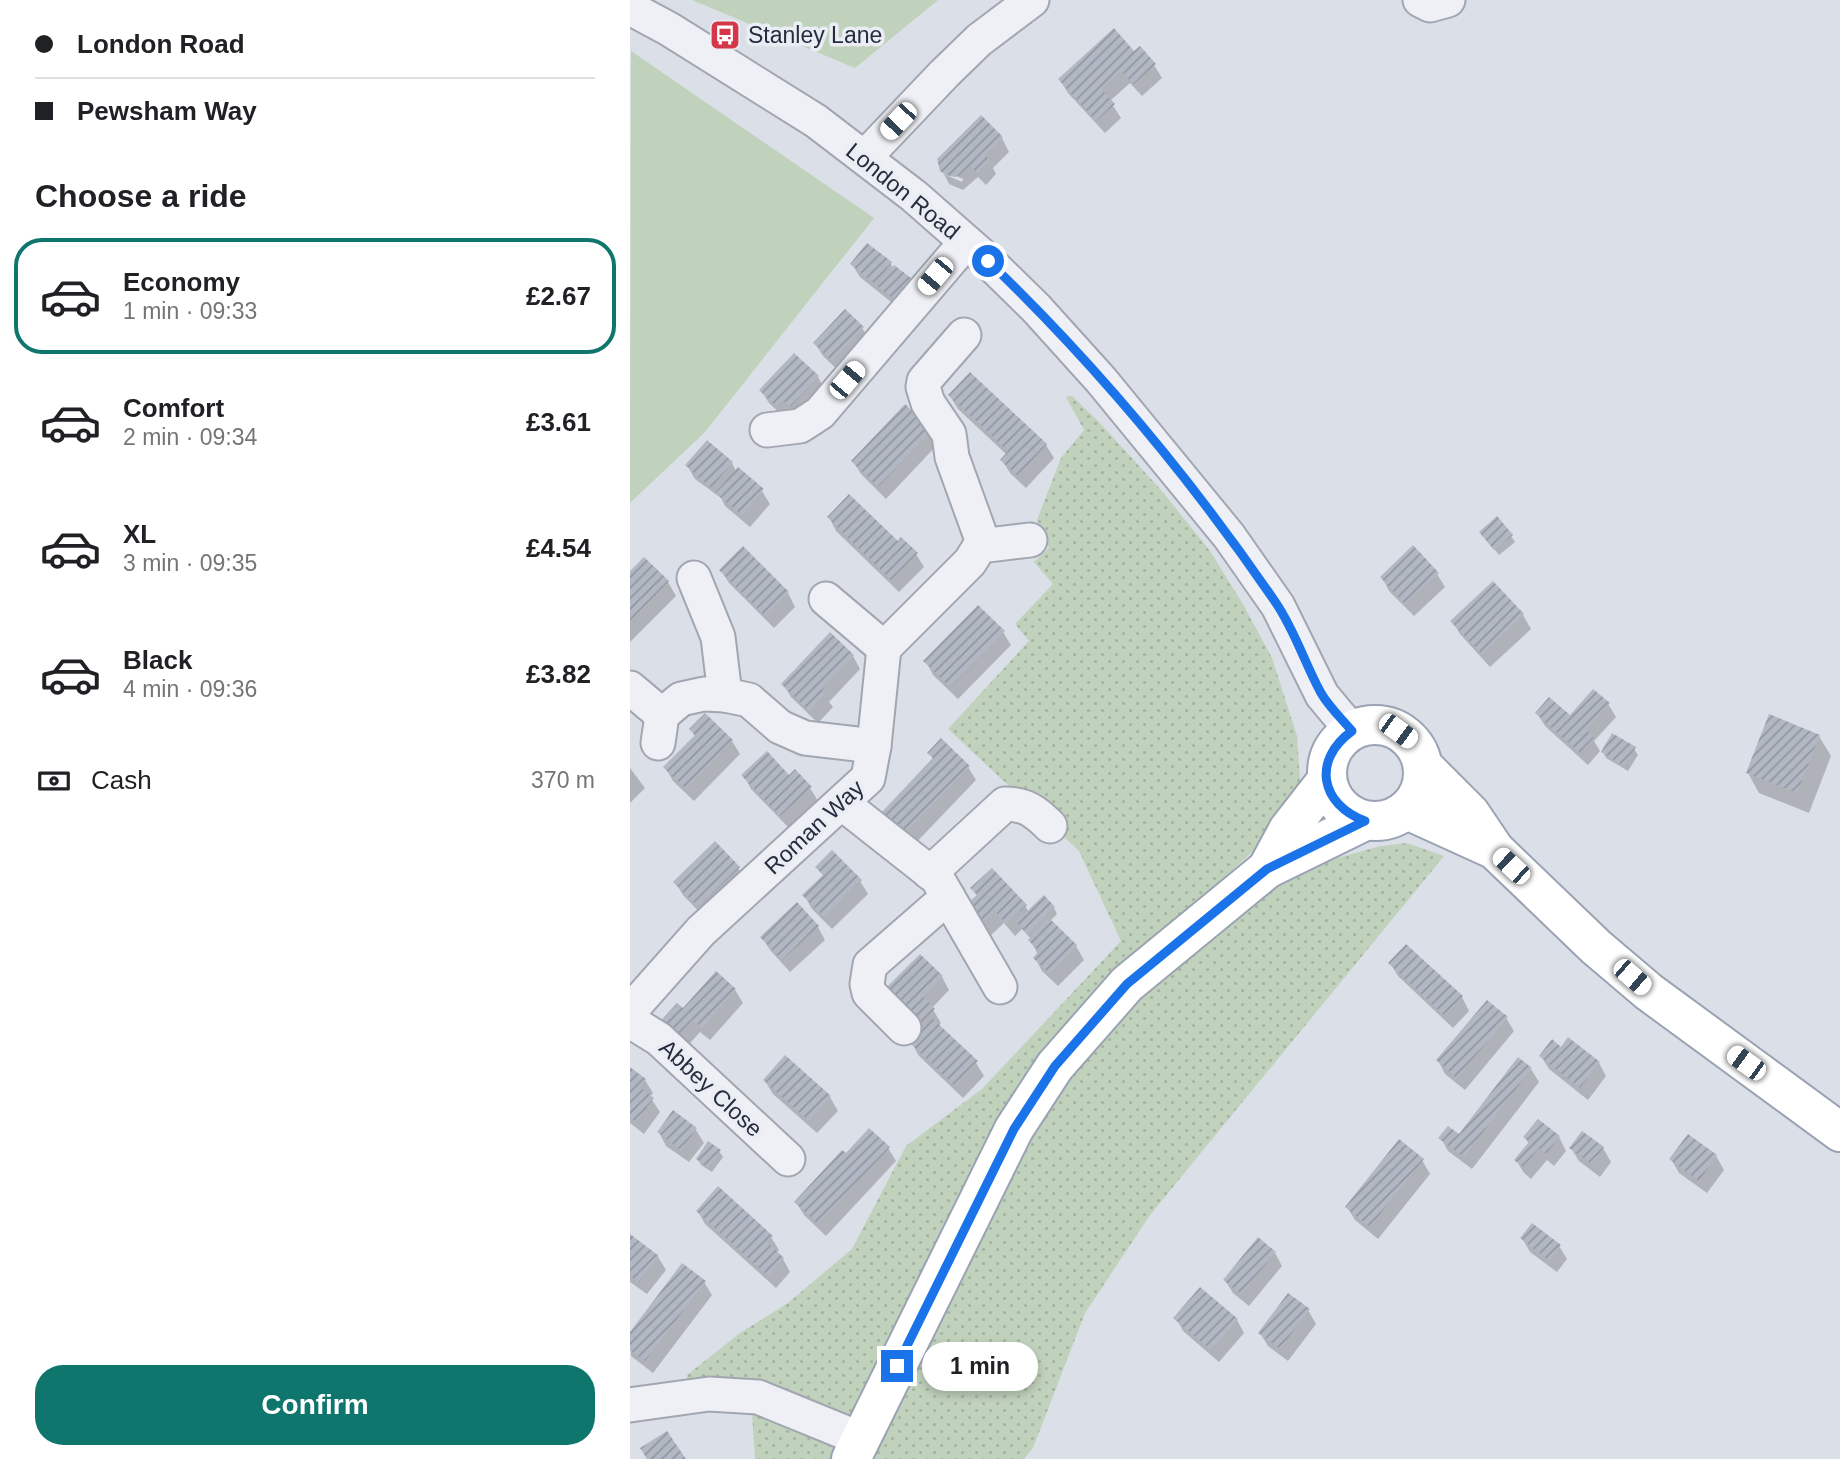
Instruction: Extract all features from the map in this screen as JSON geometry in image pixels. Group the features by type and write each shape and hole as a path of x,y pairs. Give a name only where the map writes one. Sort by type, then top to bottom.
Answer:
{"main road":[{"path":"1367,725 1383,725 1410,740 1419,753 1423,766 1423,786 1407,810 1394,818 1380,822 1351,816 1339,807 1331,794 1326,780 1326,765 1340,739 1352,731 1367,725"},
{"path":"1423,766 1470,813 1494,850 1596,947 1649,992 1840,1132"},
{"path":"1267,869 1288,830 1326,780"},
{"path":"1407,810 1494,850"},
{"path":"856,1449 1014,1129 1055,1066 1127,984 1267,869 1365,821"}],"street":[{"path":"865,157 979,40 1032,0"},
{"path":"1420,0 1430,5 1448,0"},
{"name":"London Road","path":"630,8 669,29 816,121 865,157 914,195 1036,308 1101,380 1197,495 1278,606 1322,695 1352,731"},
{"path":"767,430 800,426 820,413 966,242"},
{"path":"826,599 884,648 970,562 980,546 981,537 954,462 949,433 928,403 923,387 924,381 964,335"},
{"path":"980,546 1030,540"},
{"path":"694,578 718,637 726,695"},
{"name":"Roman Way","path":"630,1011 701,931 869,778 884,648"},
{"path":"630,688 660,729 681,699 726,695 749,700 780,727 805,738 874,746"},
{"path":"843,804 939,885 991,950 1000,987"},
{"path":"904,1028 869,993 867,984 870,965 1005,804 1020,804 1036,812 1050,827"},
{"name":"Abbey Close","path":"630,1021 659,1039 788,1159"},
{"path":"630,1405 709,1394 758,1397 856,1449"}],"green space":[{"path":"692,0 938,0 855,68"},
{"path":"631,51 874,218 705,432 630,503"},
{"path":"1072,396 1161,490 1210,551 1272,658 1297,736 1300,780 1298,801 1275,831 1228,874 1252,896 1329,860 1381,846 1407,843 1444,856 1150,1215 1085,1313 1033,1448 1024,1459 755,1459 752,1412 688,1410 687,1375 740,1333 788,1303 852,1249 906,1146 982,1089 1121,941 1079,851 948,729 1029,641 1015,624 1053,584 1034,562 1049,548 1037,520 1061,458 1084,430 1066,397"}],"building":[{"path":"1114,28 1134,51 1140,46 1156,64 1134,84 1121,71 1101,89 1115,104 1096,121 1058,79"},
{"path":"981,115 1003,137 985,155 990,160 977,173 970,165 960,175 946,175 940,171 937,159"},
{"path":"867,243 892,262 875,284 850,264"},
{"path":"894,265 920,285 903,306 877,286"},
{"path":"845,309 864,327 832,361 813,343"},
{"path":"794,353 819,376 790,407 782,400 776,406 759,390"},
{"path":"970,372 1047,444 1018,476 1000,460 1008,451 948,395"},
{"path":"905,404 932,430 878,487 851,461"},
{"path":"707,440 733,462 711,488 685,465"},
{"path":"738,467 764,489 742,515 715,493"},
{"path":"849,494 898,541 901,537 918,553 891,580 827,517"},
{"path":"1497,516 1513,535 1494,550 1479,532"},
{"path":"1413,545 1439,573 1405,604 1380,577"},
{"path":"743,546 789,592 765,616 719,570"},
{"path":"644,557 669,581 630,621 630,571"},
{"path":"1493,581 1524,614 1482,654 1450,621"},
{"path":"978,605 1005,631 950,687 923,661"},
{"path":"830,632 854,655 822,689 826,693 809,711 781,684"},
{"path":"1593,689 1610,703 1586,730 1594,737 1580,753 1535,713 1549,697 1570,715"},
{"path":"705,713 733,740 686,789 663,767 695,735 689,729"},
{"path":"1769,714 1820,735 1797,793 1746,773"},
{"path":"1612,733 1636,747 1624,766 1601,752"},
{"path":"941,738 970,766 901,837 879,815 933,758 927,753"},
{"path":"767,751 789,775 795,769 812,787 780,816 741,775"},
{"path":"715,841 740,867 698,907 673,882"},
{"path":"832,850 862,880 824,917 802,895 823,875 815,867"},
{"path":"992,868 1027,905 1006,924 995,911 979,926 962,908 977,895 970,888"},
{"path":"1044,895 1055,907 1027,934 1016,922"},
{"path":"797,902 819,926 782,960 760,937"},
{"path":"1049,918 1077,945 1050,974 1033,958 1039,951 1028,940"},
{"path":"1406,944 1463,996 1445,1016 1388,963"},
{"path":"920,954 943,976 923,997 935,1009 917,1027 881,993"},
{"path":"716,971 736,989 702,1028 692,1020 673,1041 656,1026 677,1003 683,1008"},
{"path":"1487,1000 1508,1017 1457,1078 1436,1060"},
{"path":"932,1018 978,1061 955,1086 909,1042"},
{"path":"1568,1037 1600,1062 1580,1088 1539,1056 1552,1039 1561,1047"},
{"path":"785,1055 831,1096 809,1121 763,1080"},
{"path":"1518,1057 1532,1068 1464,1157 1438,1138 1448,1126 1459,1134"},
{"path":"630,1067 646,1079 640,1087 654,1098 636,1122 630,1118"},
{"path":"673,1110 697,1128 681,1150 657,1132"},
{"path":"1538,1119 1560,1136 1546,1154 1539,1148 1523,1167 1514,1160 1529,1142 1523,1137"},
{"path":"869,1128 890,1147 818,1224 794,1202 842,1150 846,1153"},
{"path":"1582,1131 1604,1147 1592,1164 1569,1148"},
{"path":"1688,1134 1717,1155 1699,1181 1669,1159"},
{"path":"1399,1139 1424,1159 1370,1227 1345,1207"},
{"path":"708,1141 721,1150 708,1168 696,1159"},
{"path":"718,1186 773,1236 767,1242 784,1258 768,1276 696,1211"},
{"path":"1532,1223 1561,1245 1549,1260 1520,1238"},
{"path":"630,1234 659,1256 639,1282 630,1276"},
{"path":"1258,1237 1276,1252 1241,1294 1223,1280"},
{"path":"682,1263 706,1281 645,1361 630,1350 630,1332"},
{"path":"1200,1287 1238,1319 1211,1350 1173,1318"},
{"path":"1288,1293 1310,1309 1280,1349 1258,1333"},
{"path":"667,1431 686,1459 647,1459 640,1448"}],"place":[{"name":"Stanley Lane","path":"725,35"}],"route":[{"path":"897,1366 1014,1129 1055,1066 1127,984 1267,869 1365,821 1351,816 1339,807 1326,780 1326,765 1331,752 1340,739 1352,731 1322,695 1278,606 1229,536 1181,475 1101,380 1036,308 988,261"}]}
